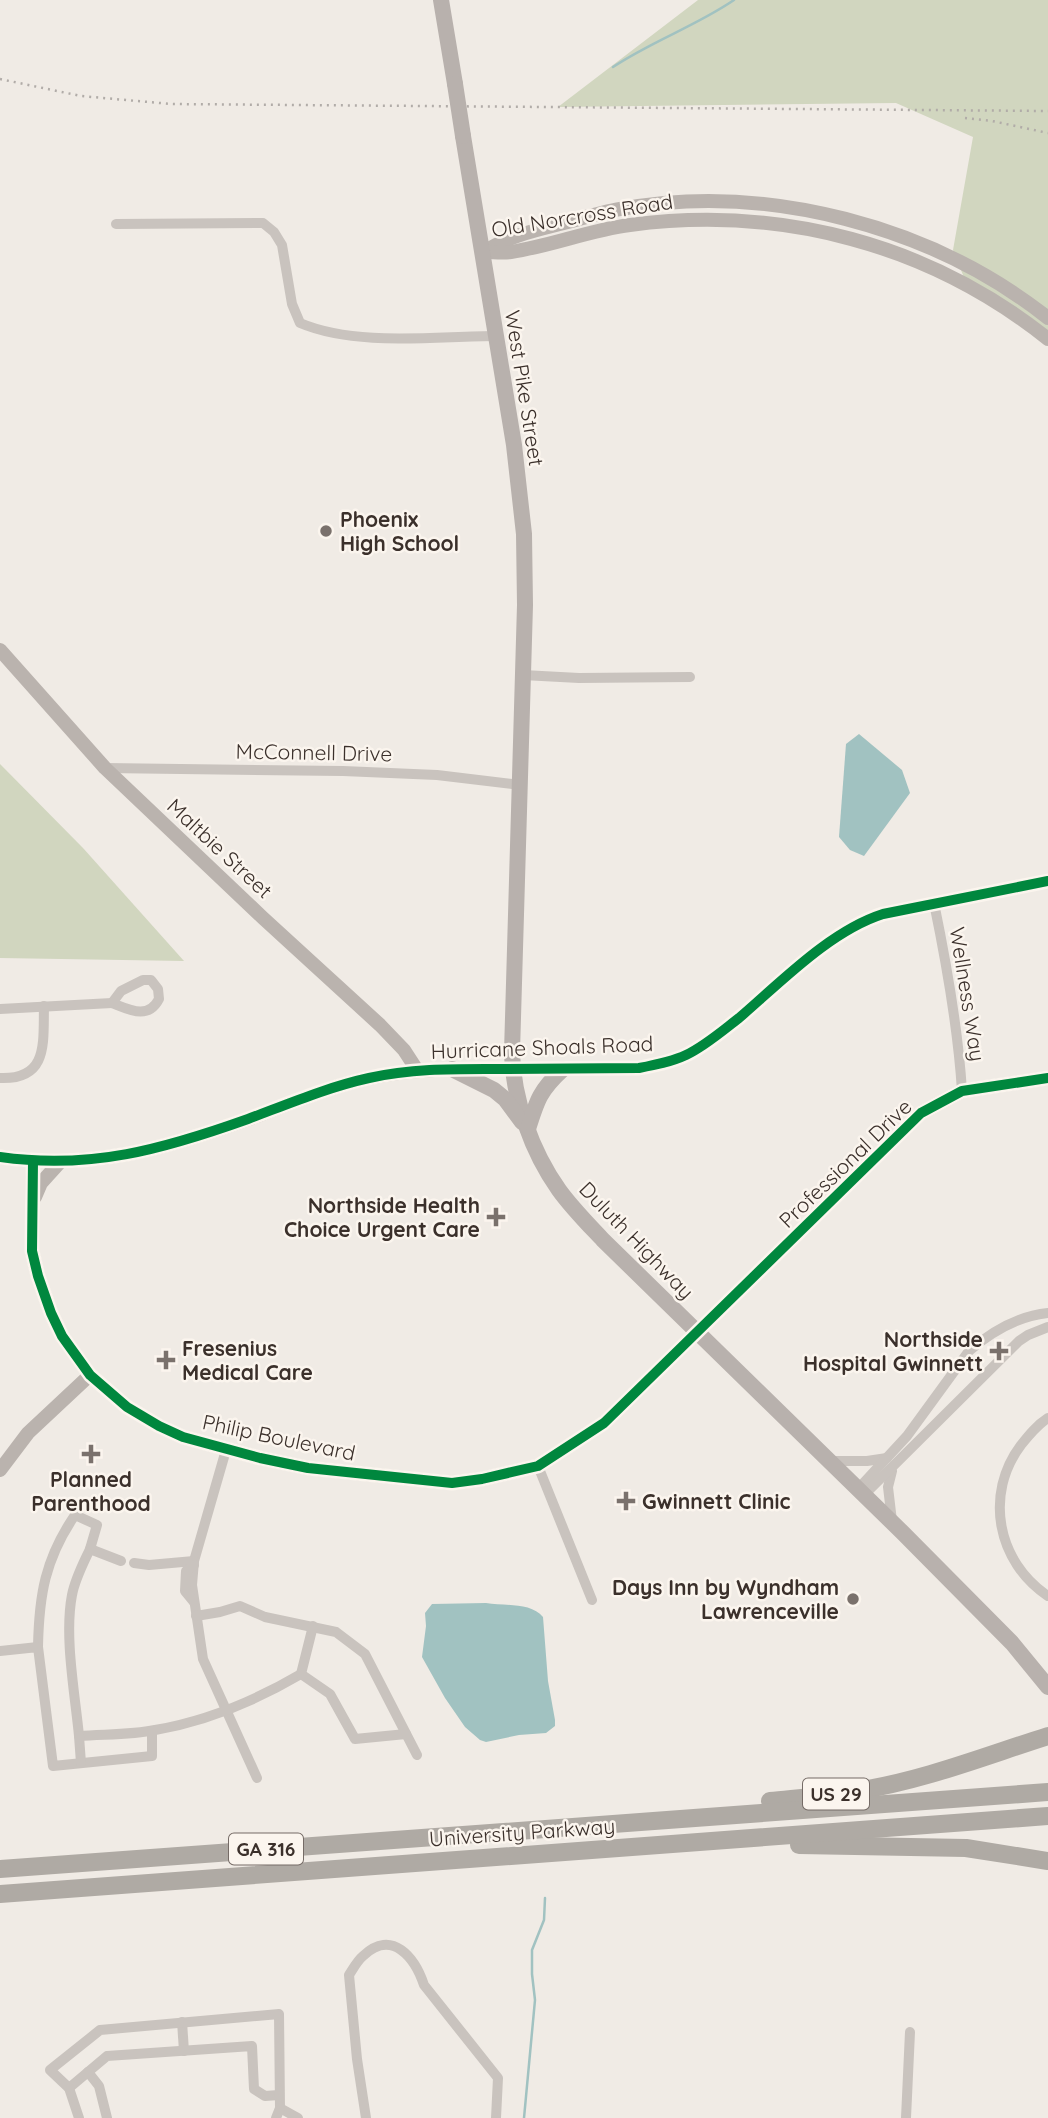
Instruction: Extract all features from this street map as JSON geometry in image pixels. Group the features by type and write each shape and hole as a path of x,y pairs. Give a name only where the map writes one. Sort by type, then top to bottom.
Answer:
{"highway":[{"name":"US 29","path":"622,1823 684,1808 857,1791 923,1776 1047,1736"},
{"name":"University Parkway","path":"0,1869 1048,1792"},
{"name":"University Parkway","path":"0,1894 1048,1816"},
{"path":"711,1841 945,1847 1048,1861"}],"main road":[{"name":"West Pike Street","path":"441,0 514,445 524,534 521,785"},
{"name":"Duluth Highway","path":"521,785 512,1069 528,1129 558,1189 603,1240 892,1521 1012,1643 1048,1687"},
{"path":"452,1069 494,1090 505,1099 528,1129"},
{"path":"528,1129 537,1098 550,1080 563,1069"},
{"name":"Duluth Highway","path":"1012,1643 1048,1673"}],"street":[{"name":"Old Norcross Road","path":"483,252 504,239 621,209 700,201 773,205 826,214 910,240 958,261 1018,296 1048,318"},
{"name":"Old Norcross Road","path":"483,252 509,253 605,229 688,219 726,219 789,225 862,242 928,266 1004,307 1048,339"},
{"path":"116,224 263,223 274,232 282,245 292,303 300,323 319,331 373,337 496,336"},
{"name":"Maltbie Street","path":"0,650 105,768 380,1026 404,1050 417,1070"},
{"path":"523,675 579,678 690,677"},
{"name":"McConnell Drive","path":"105,768 343,771 437,775 521,785"},
{"name":"Hurricane Shoals Road","path":"0,1157 60,1162 113,1158 152,1150 338,1087 368,1078 417,1070 639,1068 656,1065 685,1055 722,1031 844,932 872,918 1048,881"},
{"name":"Wellness Way","path":"934,904 959,1048 962,1091"},
{"path":"0,1009 112,1003 140,1013 151,1010 159,999 158,989 151,980 143,979 121,991 112,1003"},
{"path":"0,1078 22,1077 37,1064 42,1055 44,1006"},
{"name":"Professional Drive","path":"698,1331 921,1113 962,1091 1048,1078"},
{"name":"Philip Boulevard","path":"33,1161 32,1251 42,1290 62,1336 90,1375 127,1407 183,1437 226,1450 308,1468 452,1483 538,1466 604,1423 698,1331"},
{"path":"31,1204 41,1183 60,1162"},
{"path":"892,1521 888,1488 891,1461 969,1351 981,1340 1013,1322 1048,1313"},
{"path":"862,1491 1018,1341 1048,1326"},
{"path":"0,1470 28,1433 90,1375"},
{"path":"1048,1418 1031,1432 1010,1464 1004,1478 999,1510 1004,1536 1013,1560 1034,1586 1048,1596"},
{"path":"226,1450 194,1563 199,1572 185,1591 194,1602 203,1659 257,1778"},
{"path":"831,1461 891,1461"},
{"path":"538,1466 592,1600"},
{"path":"81,1763 69,1623 72,1592 97,1525 75,1515 65,1528 48,1567 39,1607 38,1647 53,1766 152,1756 152,1731"},
{"path":"90,1549 121,1561"},
{"path":"134,1563 194,1563"},
{"path":"197,1616 240,1606 265,1617 336,1632 365,1654 417,1755"},
{"path":"79,1736 152,1731 201,1721 279,1687 301,1674 313,1626"},
{"path":"0,1651 38,1647"},
{"path":"301,1674 330,1694 355,1739 406,1734"},
{"path":"366,2118 356,2059 349,1975 363,1956 381,1945 394,1946 408,1955 418,1967 425,1985 498,2078 496,2118"},
{"path":"79,2118 69,2088 50,2070 100,2030 279,2014 278,2113 298,2118"},
{"path":"182,2022 184,2051"},
{"path":"906,2118 910,2032"},
{"path":"69,2088 107,2056 252,2046 254,2089 265,2096 279,2095"},
{"path":"88,2072 99,2086 107,2118"}],"green space":[{"path":"698,0 1048,0 1048,337 1034,320 965,280 953,250 973,137 896,103 558,107"},
{"path":"0,764 83,848 184,961 0,958"}],"water":[{"path":"859,734 902,770 910,793 864,856 850,850 839,837 846,744"},
{"path":"486,1603 524,1607 543,1617 548,1681 555,1720 555,1726 546,1733 486,1742 480,1740 465,1727 422,1657 425,1613 432,1604"}],"waterway":[{"path":"613,67 734,0"},
{"path":"524,2118 535,2000 532,1950 544,1920 545,1898"}],"railway":[{"path":"0,79 81,96 171,104 1048,111"},
{"path":"965,118 1048,133"}],"cycle path":[{"path":"0,1157 65,1161 96,1159 157,1148 217,1130 338,1086 402,1072 452,1069 639,1068 675,1060 707,1043 825,945 863,922 883,914 1048,881"},
{"path":"33,1161 32,1251 51,1313 62,1336 90,1375 127,1407 183,1437 260,1458 308,1468 452,1483 538,1466 604,1423 921,1113 962,1091 1048,1078"}],"place":[{"name":"Phoenix High School","path":"326,531"},
{"name":"Northside Health Choice Urgent Care","path":"496,1217"},
{"name":"Northside Hospital Gwinnett","path":"999,1351"},
{"name":"Fresenius Medical Care","path":"166,1360"},
{"name":"Planned Parenthood","path":"91,1454"},
{"name":"Gwinnett Clinic","path":"626,1501"},
{"name":"Days Inn by Wyndham Lawrenceville","path":"853,1599"}]}
